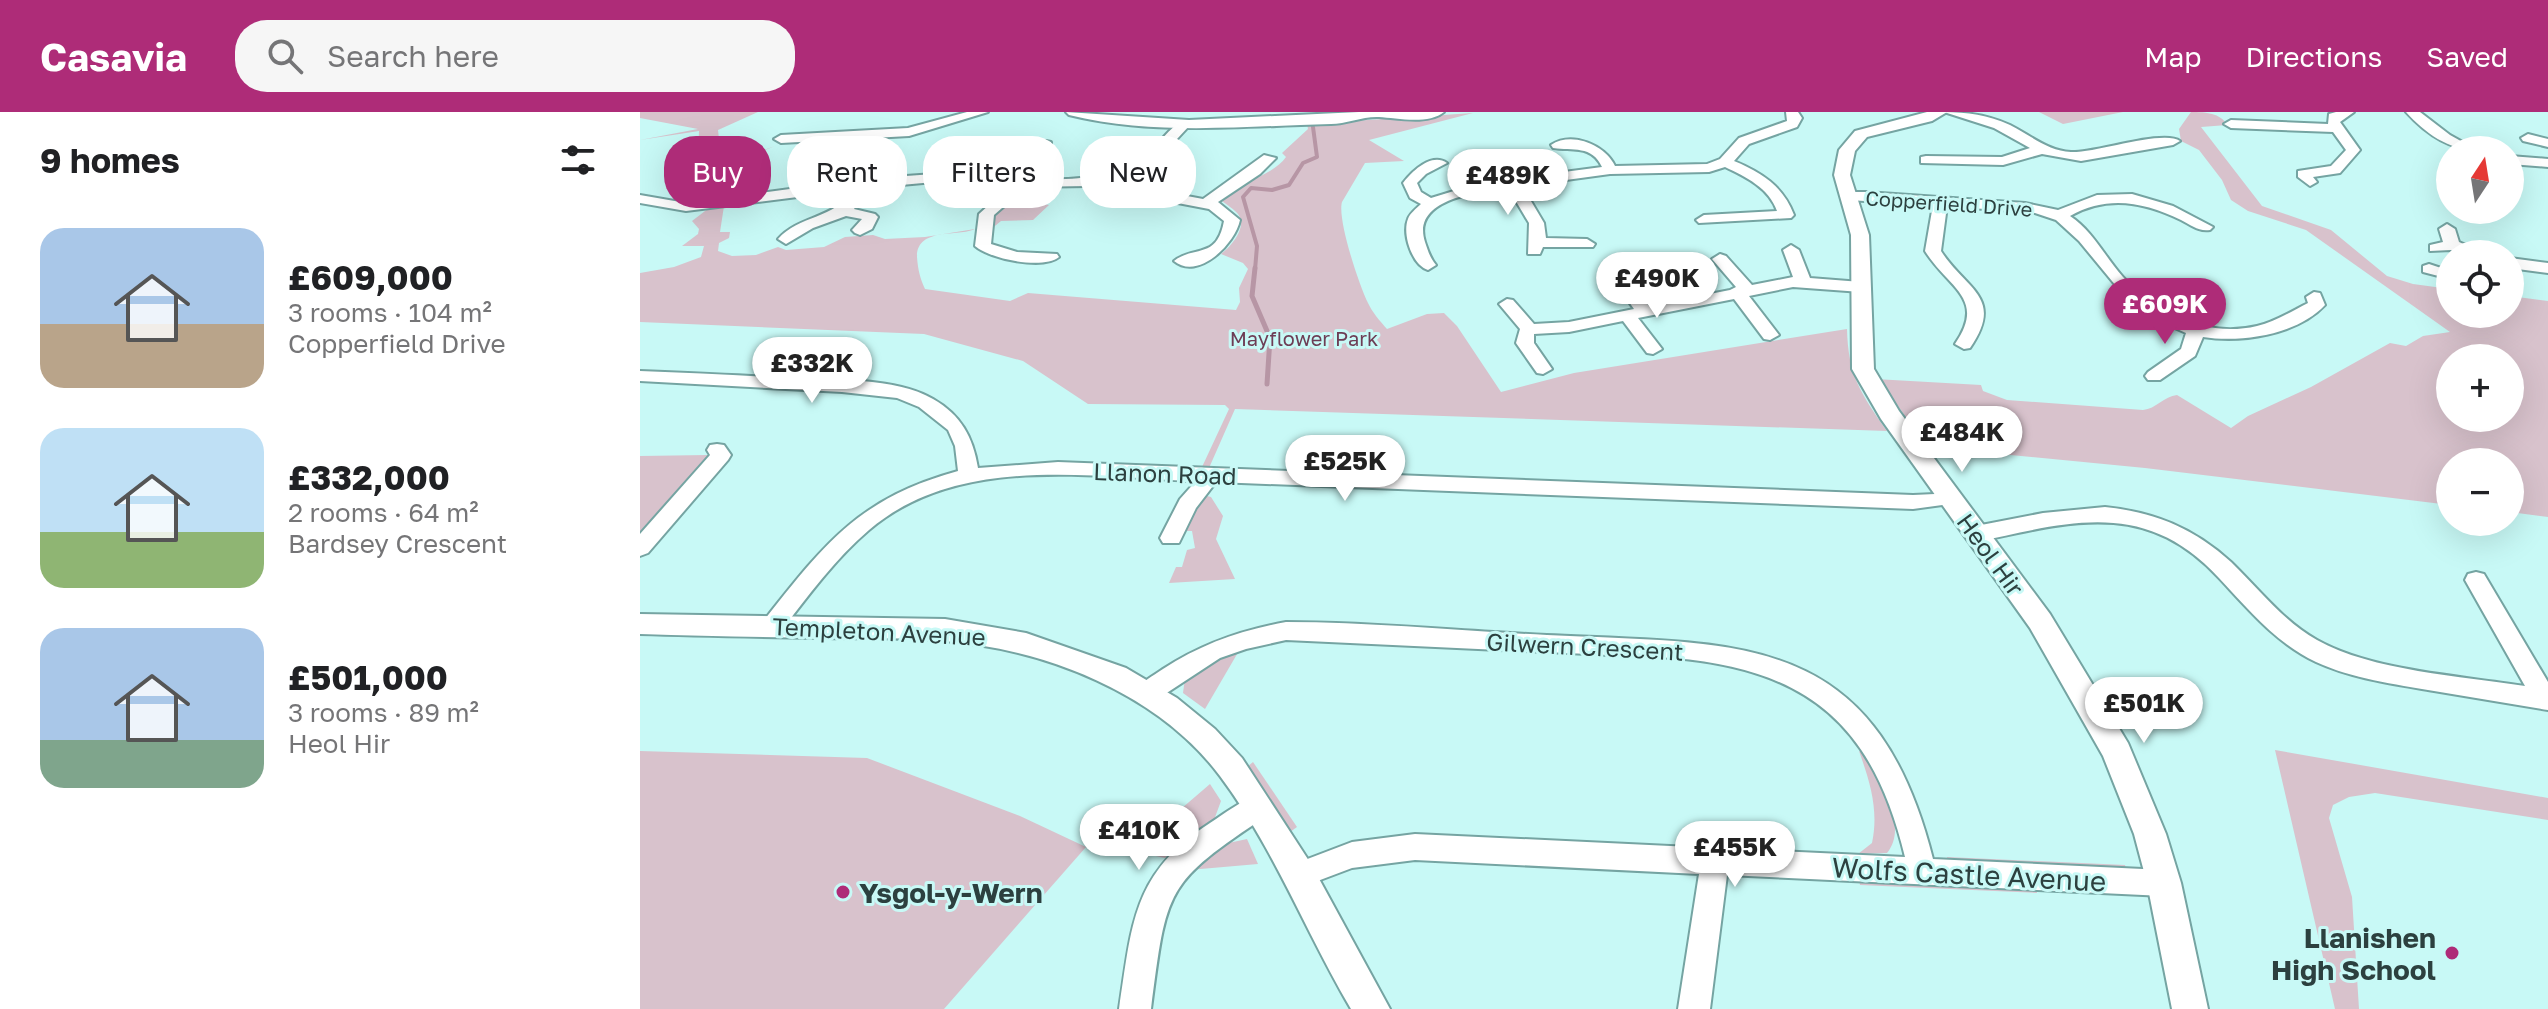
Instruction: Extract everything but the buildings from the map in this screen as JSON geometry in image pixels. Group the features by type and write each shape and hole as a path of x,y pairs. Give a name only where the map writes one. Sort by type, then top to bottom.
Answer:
{"street":[{"path":"781,139 893,133 933,127 982,112"},
{"path":"1074,112 1109,119 1183,125 1331,119 1372,112"},
{"path":"1331,119 1356,112"},
{"path":"1379,112 1391,115 1436,112"},
{"path":"1428,265 1423,261 1413,229 1416,217 1430,203 1462,192 1513,182 1610,170 1700,169 1725,162 1744,141 1792,124 1795,118 1792,112"},
{"name":"Heol Hir","path":"1939,112 1927,118 1866,133 1854,139 1847,150 1842,170 1860,235 1863,369 1889,414 2040,621 2101,721 2128,775 2164,883 2190,1009"},
{"path":"1950,112 1996,124 2061,156 2081,157 2117,152 2151,142 2173,141"},
{"path":"2310,182 2303,174 2335,170 2353,150 2333,122 2334,117 2348,112"},
{"path":"2412,112 2442,136"},
{"path":"1996,124 2011,116"},
{"path":"893,133 898,118"},
{"path":"2231,124 2250,129 2338,128"},
{"path":"1173,136 1183,125"},
{"path":"2528,138 2548,139"},
{"path":"1558,145 1597,149 1605,155 1610,170"},
{"path":"1926,160 2003,161 2042,149"},
{"path":"1207,203 1269,158"},
{"path":"2524,161 2548,163"},
{"path":"1704,220 1786,215 1778,195 1752,175 1725,162"},
{"path":"1430,203 1415,195 1410,183 1421,171 1440,163"},
{"path":"1513,182 1521,202 1540,227 1537,247 1587,244"},
{"path":"640,199 663,205 716,203 787,193"},
{"name":"Copperfield Drive","path":"1848,196 2032,208 2059,216 2079,233 2134,296 2163,317 2196,330 2233,334 2266,330 2317,305 2314,297"},
{"path":"2059,216 2083,201 2118,197 2164,207 2205,227"},
{"path":"1941,200 1933,251 1940,264 1969,291 1977,308 1976,328 1964,344"},
{"path":"1182,261 1209,254 1221,246 1232,223 1229,215 1207,203 1196,201"},
{"path":"640,219 663,205"},
{"path":"786,239 802,227 848,208"},
{"path":"994,208 987,214 983,246 1015,257 1051,257"},
{"path":"845,211 870,217 867,226 860,230"},
{"path":"1791,250 1803,281"},
{"path":"1720,259 1770,335"},
{"path":"2524,265 2548,268"},
{"path":"1622,281 1653,349"},
{"path":"1507,304 1529,329 1553,329 1803,281 1861,287"},
{"path":"1529,329 1525,334 1525,343 1543,369"},
{"path":"2154,376 2183,358 2193,345 2196,330"},
{"path":"640,376 842,386 900,393 926,403 956,427 965,446 969,475"},
{"path":"640,548 721,455 717,450"},
{"name":"Llanon Road","path":"773,625 828,555 870,516 907,494 969,475 1037,469 1913,502 1950,498"},
{"path":"1171,538 1187,504 1202,489 1210,475"},
{"path":"1976,534 2083,513 2143,520 2167,528 2197,544 2280,629 2331,658 2378,673 2546,700"},
{"path":"2476,580 2546,700"},
{"name":"Templeton Avenue","path":"640,624 899,627 987,636 1063,655 1116,676 1147,693 1219,753 1258,807 1299,875 1345,965 1372,1009"},
{"name":"Gilwern Crescent","path":"1147,693 1210,650 1246,637 1286,631 1664,650 1748,659 1792,676 1813,689 1852,718 1867,736 1899,789 1922,871"},
{"path":"1135,1009 1152,905 1166,879 1185,857 1258,807"},
{"name":"Wolfs Castle Avenue","path":"1299,875 1352,855 1415,847 2164,883"},
{"path":"1694,1009 1715,862"}],"green space":[{"path":"640,112 758,112 718,130 719,136 699,136 699,131 640,140 698,129 640,118"},
{"path":"2039,112 2123,112 2063,124"},
{"path":"2191,112 2221,118 2227,125 2201,127 2262,206 2331,230 2387,276 2436,287 2436,322 2306,230 2248,211 2231,200 2222,180 2199,150 2181,141 2179,129"},
{"name":"Mayflower Park","path":"1473,113 1369,140 1404,161 1365,163 1342,202 1341,210 1359,282 1370,306 1387,329 1427,314 1444,313 1457,326 1501,392 1574,373 1847,329 1853,372 1887,431 1235,409 1209,468 1202,467 1229,409 1225,405 1088,404 1023,361 924,334 640,322 640,273 674,267 701,257 704,246 682,246 698,234 699,229 692,221 709,208 724,208 720,232 730,232 729,238 719,243 718,251 732,256 756,255 778,247 786,250 824,247 845,237 925,237 975,229 924,241 917,257 925,289 1010,301 1028,293 1236,310 1240,302 1239,288 1248,269 1243,263 1221,254 1233,242 1241,225 1238,214 1222,201 1237,188 1280,164 1286,157 1282,153 1308,129 1307,124"},
{"path":"1000,208 1046,208 1033,220 1001,221 990,230 994,214"},
{"path":"2524,298 2548,301 2548,517 2524,514 2524,448 2436,448 2436,503 2145,468 1927,447 1895,402 1889,403 1875,379 1981,385 1983,391 2007,400 2143,410 2177,395 2231,428 2248,416 2311,387 2390,343 2406,346 2423,336 2450,332 2444,328 2524,328"},
{"path":"707,455 711,458 640,542 640,456"},
{"path":"1207,496 1211,497 1223,516 1216,539 1235,579 1169,583 1176,567 1182,567 1187,550 1195,548 1192,531 1184,531 1198,503"},
{"path":"1240,649 1205,709 1183,693 1185,678 1221,656"},
{"path":"2275,750 2548,798 2548,820 2375,793 2349,797 2333,805 2329,818 2352,897 2359,1009 2335,1009"},
{"name":"Ysgol-y-Wern","path":"640,751 867,758 1020,816 1086,847 944,1009 640,1009"},
{"path":"1859,751 1868,757 1894,818 1893,842 1887,853 1858,854 1872,843 1874,831 1870,785"},
{"path":"1253,762 1297,827 1290,832 1247,767"},
{"path":"1210,784 1221,801 1214,820 1182,843 1168,834 1163,839 1174,849 1165,858 1132,851"},
{"path":"1247,839 1258,864 1189,870 1224,844"},
{"path":"1947,857 2125,865 2126,869 1948,863"},
{"path":"1859,880 2036,888 2037,893 1860,885"}],"waterway":[{"path":"1255,270 1257,246 1243,197 1251,188 1272,190 1289,185 1303,163 1317,157 1313,127"},
{"path":"1255,268 1252,296 1270,338 1267,384"}],"place":[{"name":"Ysgol-y-Wern","path":"843,892"},
{"name":"Llanishen High School","path":"2452,953"}]}
